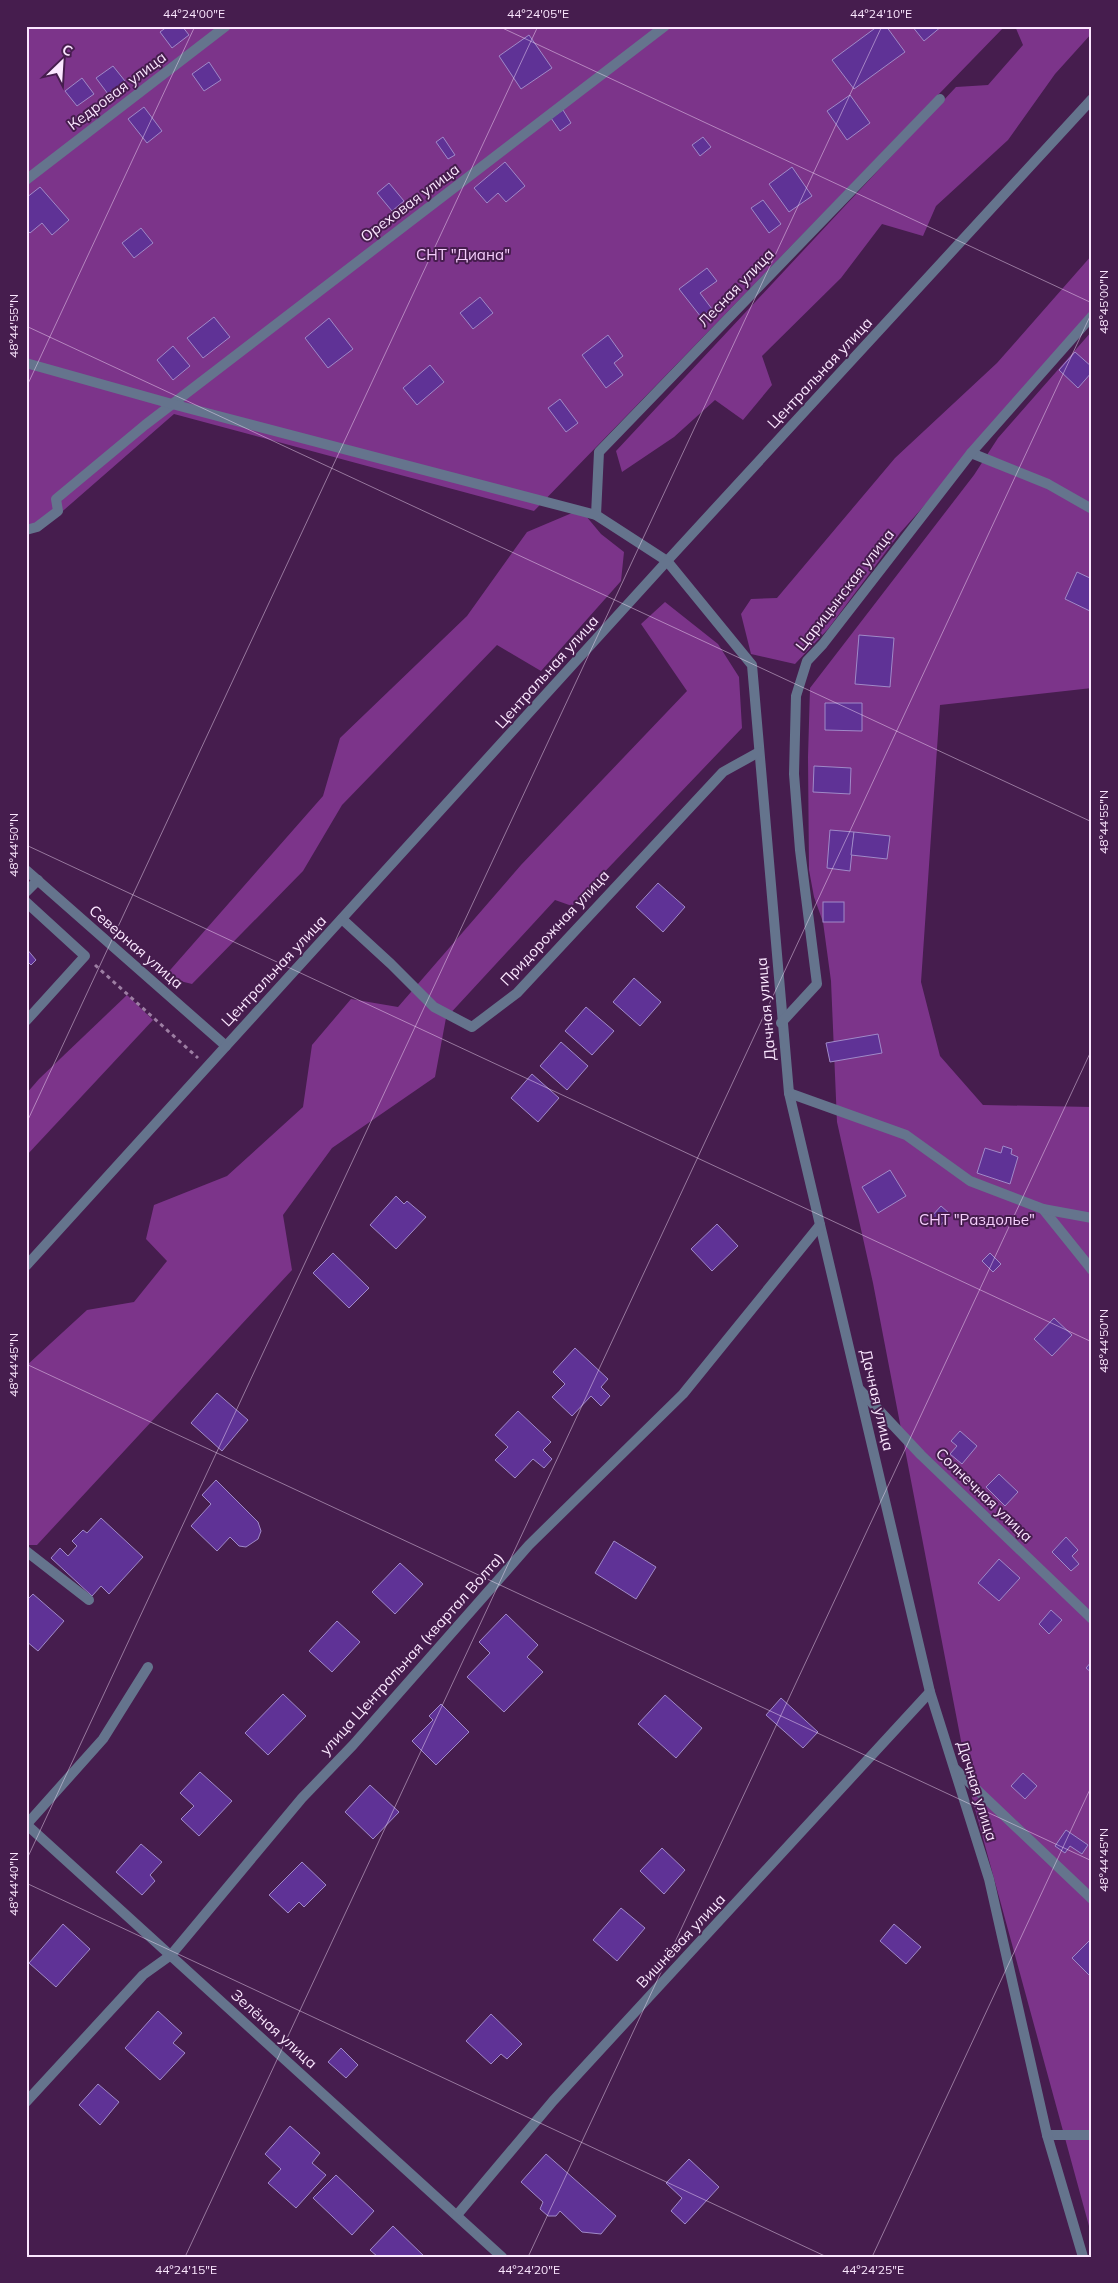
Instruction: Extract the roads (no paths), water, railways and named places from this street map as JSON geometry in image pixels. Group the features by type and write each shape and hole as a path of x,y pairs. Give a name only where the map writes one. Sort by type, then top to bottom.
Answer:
{"street":[{"name":"Кедровая улица","path":"26,180 226,26"},
{"name":"Ореховая улица","path":"26,530 37,527 58,511 56,498 172,404 665,26"},
{"name":"Лесная улица","path":"596,515 599,452 940,99"},
{"name":"Центральная улица","path":"26,1266 667,561 1092,99"},
{"name":"Царицынская улица","path":"781,1023 817,984 800,850 794,774 796,696 807,661 823,644 971,453 1092,316"},
{"name":"Дачная улица","path":"26,363 172,404 596,515 667,561 752,664 781,1023 789,1094 930,1692 989,1879 1047,2136 1083,2257"},
{"path":"971,453 1048,484 1092,510"},
{"name":"Придорожная улица","path":"342,920 392,964 434,1007 472,1028 517,992 723,772 759,752"},
{"name":"Северная улица","path":"26,870 226,1046"},
{"path":"26,892 38,880"},
{"path":"26,902 85,956 26,1021"},
{"path":"789,1094 906,1135 970,1181 1043,1209 1092,1218"},
{"path":"1043,1209 1092,1270"},
{"name":"улица Центральная (квартал Волта)","path":"26,2102 143,1975 171,1955 302,1798 359,1738 529,1545 684,1394 820,1225"},
{"name":"Солнечная улица","path":"859,1389 921,1455 1092,1619"},
{"path":"26,1551 89,1600"},
{"path":"26,1824 103,1739 148,1667"},
{"name":"Вишнёвая улица","path":"457,2215 552,2101 930,1692"},
{"path":"954,1768 1092,1899"},
{"name":"Зелёная улица","path":"26,1824 502,2257"},
{"path":"1047,2136 1092,2135"}],"park label":[{"name":"СНТ \"Диана\"","path":"463,255"},
{"name":"СНТ \"Раздолье\"","path":"977,1220"}]}
